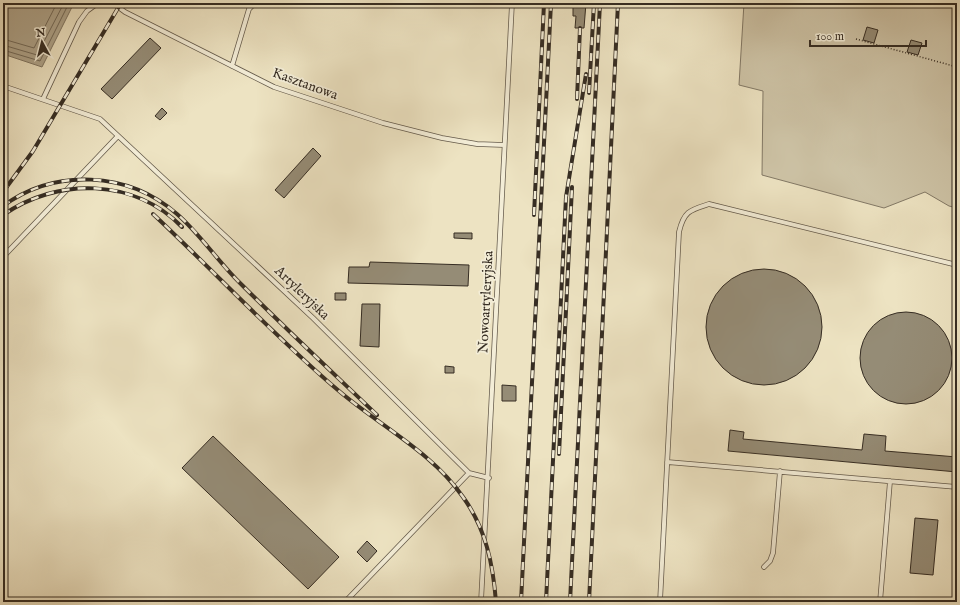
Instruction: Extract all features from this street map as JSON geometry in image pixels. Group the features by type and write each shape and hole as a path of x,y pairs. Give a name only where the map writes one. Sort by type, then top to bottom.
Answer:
{"lane":[{"path":"3,86 43,99 78,22 94,4 98,3"},
{"name":"Kasztanowa","path":"113,3 125,12 274,87 383,123 442,138 477,144 504,145"},
{"path":"232,66 249,9 255,3"},
{"name":"Nowoartyleryjska","path":"481,602 489,478 512,3"},
{"name":"Artyleryjska","path":"43,99 100,119 313,318 469,473"},
{"path":"3,257 118,136"},
{"path":"660,602 679,232 682,218 692,209 709,204 957,264"},
{"path":"667,462 957,487"},
{"path":"764,567 770,561 773,553 780,471"},
{"path":"345,602 469,473 489,478"},
{"path":"880,602 890,481"}],"path":[{"path":"856,39 957,67"}],"shaded area":[{"path":"744,3 957,3 957,208 949,206 925,192 884,208 762,175 763,91 739,85"}],"water":[{"path":"3,3 74,3 42,67 3,54"}],"building":[{"path":"573,3 586,3 584,28 575,28 576,16 573,16"},
{"path":"867,27 878,30 874,43 863,40"},
{"path":"150,38 161,48 112,99 101,89"},
{"path":"911,40 922,43 918,55 907,52"},
{"path":"162,108 167,113 160,120 155,116"},
{"path":"313,148 321,156 284,198 275,190"},
{"path":"454,233 472,233 472,239 454,238"},
{"path":"370,262 469,265 468,286 348,283 349,267 369,267"},
{"path":"764,269 786,273 805,286 818,305 822,327 818,349 805,368 786,381 764,385 742,381 723,368 710,349 706,327 710,305 723,286 742,273"},
{"path":"335,293 346,293 346,300 335,300"},
{"path":"362,304 380,304 379,347 360,346"},
{"path":"906,312 924,316 938,326 948,340 952,358 948,376 938,390 924,400 906,404 888,400 874,390 864,376 860,358 864,340 874,326 888,316"},
{"path":"445,366 454,367 454,373 445,373"},
{"path":"502,385 516,386 516,401 502,401"},
{"path":"730,430 744,432 743,439 862,450 864,434 886,436 885,451 957,457 957,472 728,451"},
{"path":"213,436 339,557 308,589 182,468"},
{"path":"915,518 938,520 933,575 910,573"},
{"path":"367,541 377,551 367,562 357,552"}],"railway":[{"path":"3,192 33,151 121,3"},
{"path":"534,215 544,3"},
{"path":"521,602 551,3"},
{"path":"589,93 594,3"},
{"path":"570,602 600,3"},
{"path":"589,602 618,3"},
{"path":"577,99 580,28"},
{"path":"546,602 566,197 586,74"},
{"path":"3,206 23,194 45,185 68,180 91,180 114,183 136,189 158,200 186,222 242,285 377,415"},
{"path":"559,454 572,187"},
{"path":"3,215 25,203 47,194 71,189 95,188 119,192 142,199 163,211 182,227"},
{"path":"153,214 315,370 355,404 421,453 450,481 471,509 483,534 493,574 496,602"}]}
